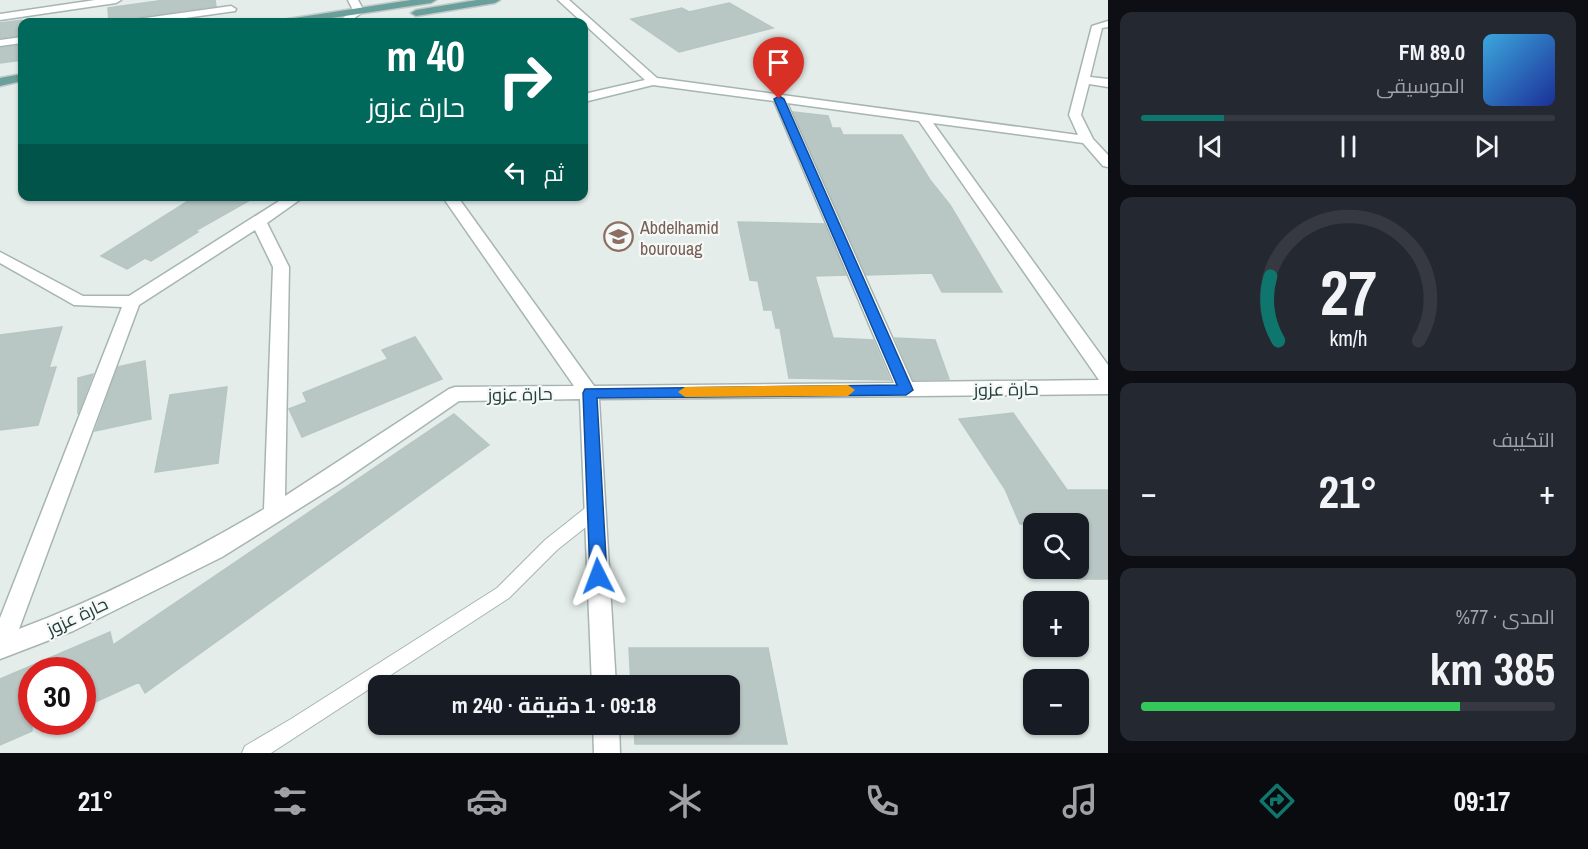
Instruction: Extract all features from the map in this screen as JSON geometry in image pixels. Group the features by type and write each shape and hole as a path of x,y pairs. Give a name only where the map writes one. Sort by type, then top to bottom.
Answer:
{"main road":[{"path":"314,18 431,0"},
{"path":"380,18 495,0"},
{"path":"0,69 18,67"},
{"path":"0,82 18,79"}],"street":[{"path":"349,18 360,11 353,0"},
{"path":"563,0 583,18"},
{"path":"0,17 109,1"},
{"path":"158,18 230,4"},
{"path":"588,22 653,81"},
{"path":"1108,24 1097,26 1075,115 1108,163"},
{"path":"0,43 18,41"},
{"path":"1083,80 1108,83"},
{"path":"588,98 653,81 923,118 1097,147"},
{"path":"779,99 906,390"},
{"path":"923,118 1108,379"},
{"path":"0,257 80,301 132,302 290,201"},
{"path":"453,201 590,393 603,675"},
{"path":"259,222 281,267 274,513"},
{"path":"0,648 132,302"},
{"name":"حارة عزوز","path":"0,648 65,622 214,550 333,477 455,394 1108,387"},
{"path":"606,735 607,753"}],"lane":[{"path":"252,753 298,726 503,592 552,545 595,510"}],"building":[{"path":"165,0 215,0 216,6 137,18 109,18 108,8"},
{"path":"729,3 773,28 679,52 631,19 682,8 689,12"},
{"path":"18,21 18,36 0,38 0,23"},
{"path":"18,46 18,61 0,63 0,48"},
{"path":"793,112 828,116 832,128 840,128 843,135 902,135 930,180 950,205 1002,292 942,292 932,273 866,275"},
{"path":"188,201 248,201 195,231 198,232 151,261 145,258 127,269 101,256"},
{"path":"738,222 824,224 846,275 815,276 833,338 873,340 890,380 789,378 780,328 776,328 772,310 764,310 758,281 750,280"},
{"path":"62,327 49,368 56,367 38,425 0,430 0,335"},
{"path":"415,337 442,379 302,437 289,409 307,402 303,393 388,359 382,350"},
{"path":"895,338 935,340 949,379 913,380"},
{"path":"145,361 151,419 95,431 118,367"},
{"path":"93,374 78,414 78,378"},
{"path":"227,387 218,463 155,472 170,395"},
{"path":"1013,413 1067,490 1108,490 1108,579 1089,579 1089,513 1023,513 1023,524 1020,524 1005,489 959,419"},
{"path":"454,414 489,445 145,693 139,682 96,702 96,657 51,657 110,632 113,645"},
{"path":"629,648 768,648 787,744 635,744 635,735 740,735 740,675 630,675"},
{"path":"18,671 18,735 23,735 0,745 0,679"}],"slow traffic":[{"path":"685,392 848,390"}],"place":[{"name":"Abdelhamid bourouag","path":"619,237"}],"route":[{"path":"598,576 590,393 906,390 779,99"}]}
